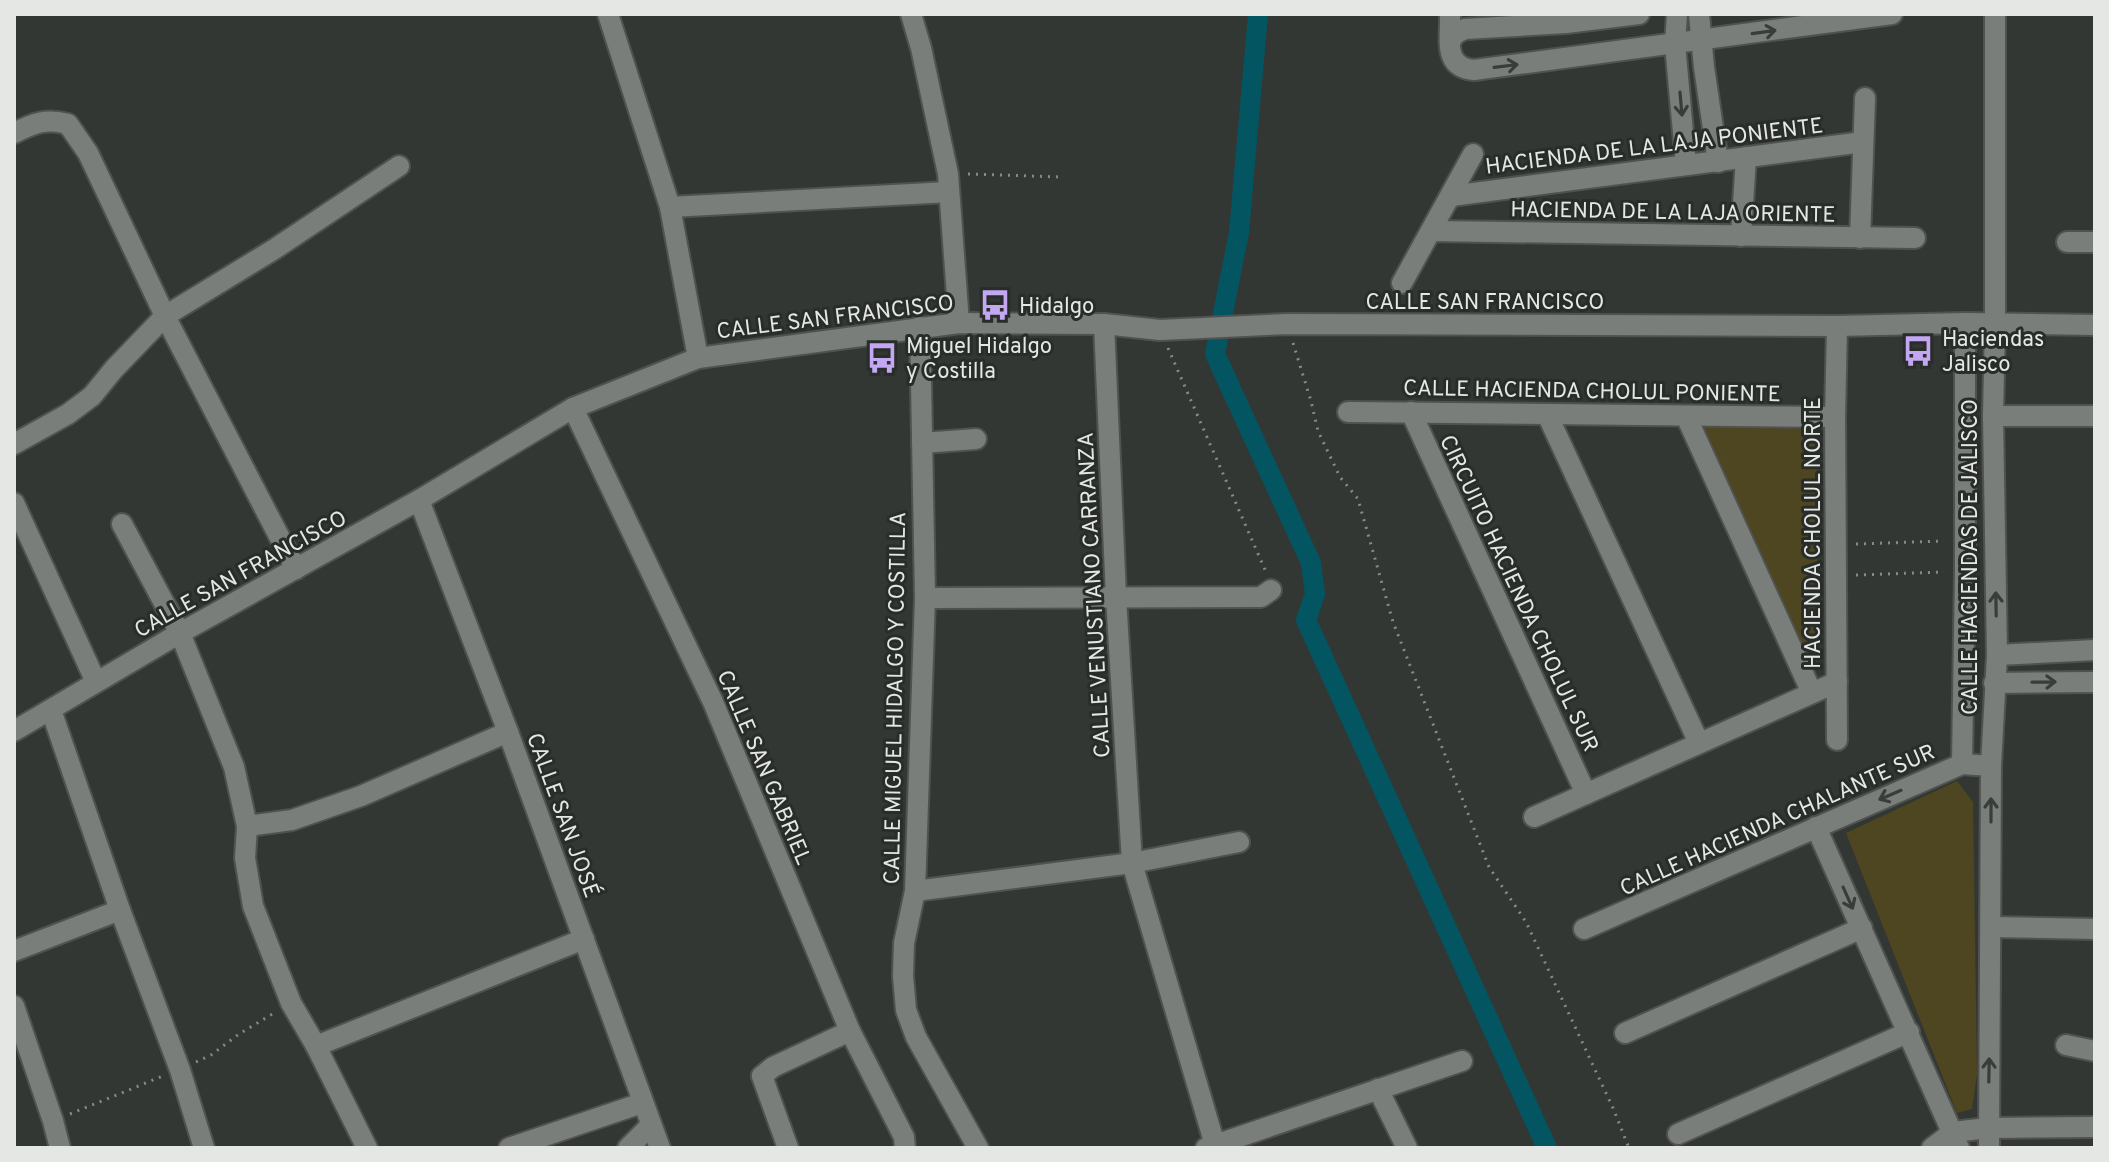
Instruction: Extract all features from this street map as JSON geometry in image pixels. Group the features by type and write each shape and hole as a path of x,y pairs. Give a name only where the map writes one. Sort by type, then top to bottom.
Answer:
{"street":[{"path":"608,14 670,207 698,358"},
{"path":"911,14 949,183 959,323"},
{"path":"1450,14 1450,53 1462,69 1474,70 1892,14"},
{"path":"1451,40 1456,33 1465,29 1639,14"},
{"path":"1677,14 1675,44 1686,165"},
{"path":"1699,14 1718,162"},
{"name":"CALLE HACIENDAS DE JALISCO","path":"1988,1138 1991,766 1997,655 1993,416 1995,14"},
{"path":"1860,238 1865,98"},
{"path":"14,133 33,124 53,120 68,124 88,153 165,316 296,569"},
{"name":"HACIENDA DE LA LAJA PONIENTE","path":"1451,196 1863,142"},
{"path":"1402,283 1473,154"},
{"path":"1741,236 1746,157"},
{"path":"14,444 68,414 92,396 165,316 273,250 399,166"},
{"path":"670,207 949,183"},
{"name":"HACIENDA DE LA LAJA ORIENTE","path":"1431,231 1915,238"},
{"path":"2067,242 2095,242"},
{"name":"CALLE SAN FRANCISCO","path":"14,731 180,633 419,500 573,408 698,358 959,323 1104,324 1160,330 1287,324 2095,325"},
{"name":"CALLE HACIENDAS DE JALISCO","path":"1962,764 1965,323"},
{"name":"CALLE VENUSTIANO CARRANZA","path":"1104,324 1132,863 1210,1146 1462,1061"},
{"name":"HACIENDA CHOLUL NORTE","path":"1837,326 1837,740"},
{"name":"CALLE MIGUEL HIDALGO Y COSTILLA","path":"920,327 925,598 915,891 904,943 903,976 906,1010 916,1037 978,1148"},
{"name":"CALLE SAN GABRIEL","path":"573,408 713,702 850,1031 904,1137 905,1148"},
{"name":"CALLE HACIENDA CHOLUL PONIENTE","path":"1348,412 1835,417"},
{"name":"CIRCUITO HACIENDA CHOLUL SUR","path":"1411,412 1586,794"},
{"path":"1547,414 1699,743"},
{"path":"1686,416 1812,693"},
{"path":"1993,416 2095,416"},
{"path":"922,443 976,439"},
{"name":"CALLE SAN JOSÉ","path":"419,500 508,732 660,1148"},
{"path":"14,503 96,682"},
{"path":"122,524 180,633 234,767 247,826 245,858 253,906 291,1003 367,1148"},
{"path":"925,598 1261,597 1271,590"},
{"path":"1997,655 2095,650"},
{"path":"1534,817 1837,682"},
{"path":"1994,683 2095,682"},
{"path":"51,710 120,910 180,1070 204,1148"},
{"path":"247,826 292,820 347,801 508,732"},
{"name":"CALLE HACIENDA CHALANTE SUR","path":"1584,929 1962,764 1991,766"},
{"path":"1816,827 1956,1140"},
{"path":"915,891 1132,863 1239,842"},
{"path":"14,951 120,910"},
{"path":"1991,927 2095,929"},
{"path":"1625,1033 1862,928"},
{"path":"316,1046 584,939"},
{"path":"14,1006 21,1048 53,1121 60,1148"},
{"path":"788,1148 762,1076 773,1067 850,1031"},
{"path":"1678,1134 1909,1032"},
{"path":"2066,1045 2095,1051"},
{"path":"1378,1089 1407,1148"},
{"path":"509,1148 642,1103"},
{"path":"628,1148 651,1125"},
{"path":"1932,1148 1956,1140 2095,1127"}],"path":[{"path":"949,183 1061,177"},
{"path":"1287,324 1318,431 1340,477 1358,499 1393,622 1489,867 1526,922 1629,1148"},
{"path":"1160,330 1271,590"},
{"path":"1836,545 1964,541"},
{"path":"1836,575 1965,571"},
{"path":"53,1121 211,1055 291,1003"}],"shaded area":[{"path":"1714,423 1818,426 1817,664 1809,670 1702,429"},
{"path":"1957,781 1973,802 1977,1074 1972,1109 1957,1113 1846,833"}],"waterway":[{"path":"1258,14 1239,232 1215,354 1311,563 1315,594 1306,620 1547,1148"}],"place":[{"name":"Hidalgo","path":"995,305"},
{"name":"Haciendas Jalisco","path":"1918,351"},
{"name":"Miguel Hidalgo y Costilla","path":"882,358"}]}
